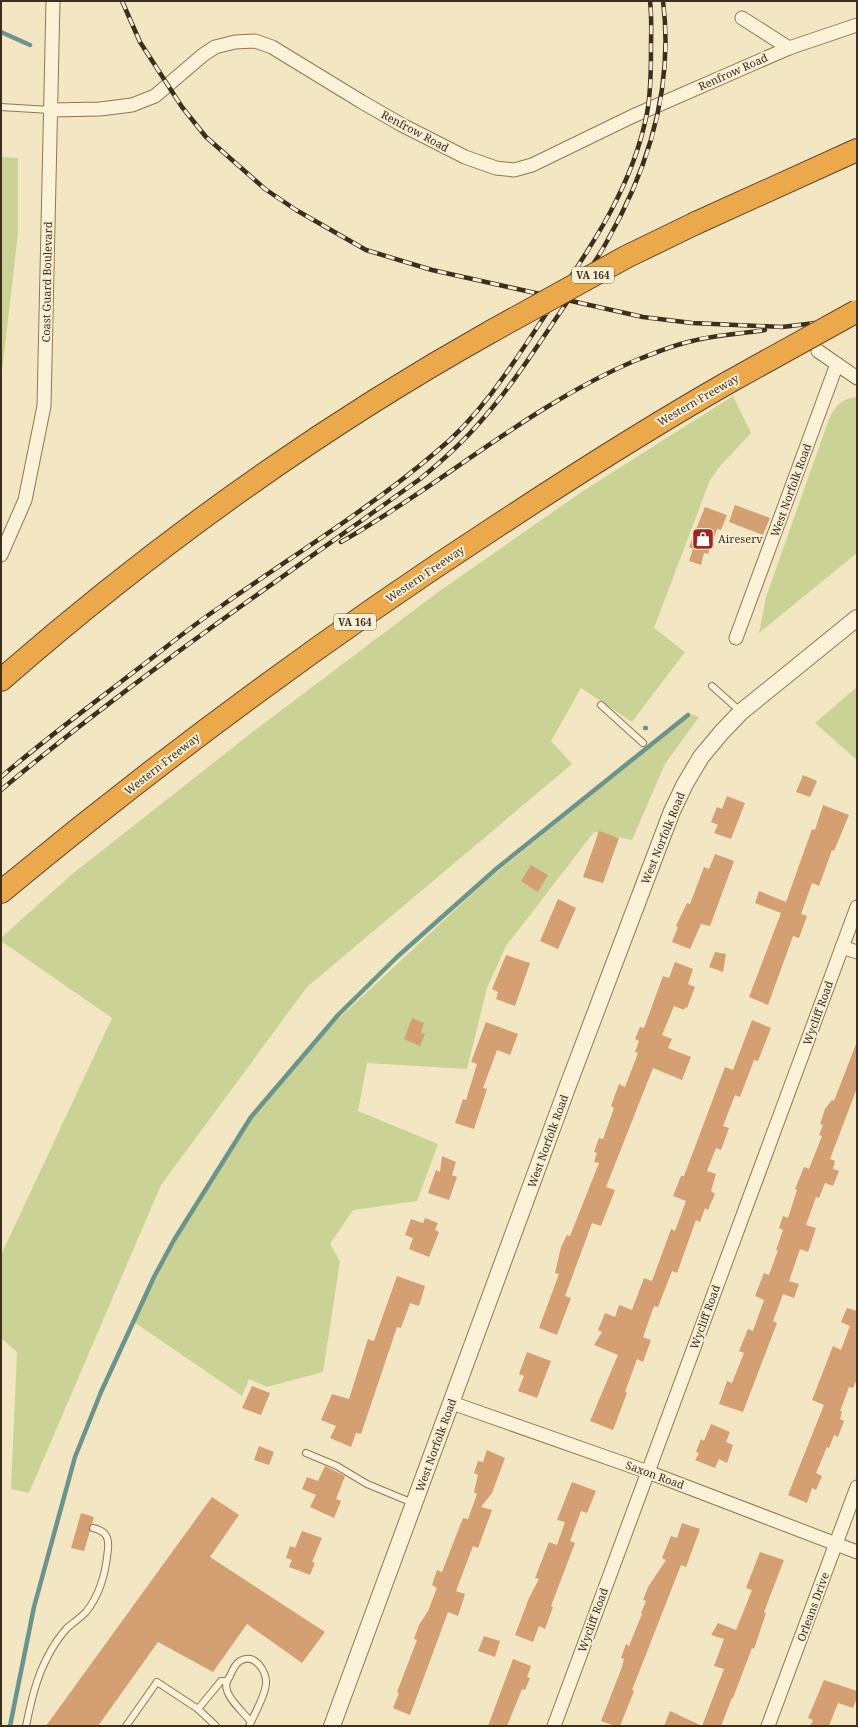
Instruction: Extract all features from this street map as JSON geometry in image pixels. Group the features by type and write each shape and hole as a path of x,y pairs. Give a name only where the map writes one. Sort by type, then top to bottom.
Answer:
{"highway":[{"name":"VA 164","path":"1,680 135,570 184,532 278,465 370,404 451,354 626,257 696,223 857,150"},
{"name":"Western Freeway","path":"1,892 55,847 181,749 330,640 438,565 577,474 687,406 857,311"},
{"path":"1,908 108,810 181,749"}],"street":[{"name":"Coast Guard Boulevard","path":"1,556 25,500 44,406 53,1"},
{"path":"742,18 789,48"},
{"name":"Renfrow Road","path":"50,110 100,109 132,105 155,96 169,86 202,55 215,47 235,42 255,41 272,47 368,106 465,157 496,168 514,170 532,165 633,116 789,48 857,25"},
{"path":"818,351 857,378"},
{"name":"West Norfolk Road","path":"736,638 837,364"},
{"name":"West Norfolk Road","path":"332,1726 564,1096 672,811 685,784 701,757 720,733 742,712 857,618"},
{"name":"Wycliff Road","path":"554,1726 857,907"},
{"path":"842,947 857,952"},
{"name":"Saxon Road","path":"452,1403 648,1472 857,1552"},
{"name":"Orleans Drive","path":"768,1726 857,1488"}],"lane":[{"path":"1,107 50,110"},
{"path":"712,686 742,712"},
{"path":"602,705 643,743"},
{"path":"306,1453 337,1466 367,1484 414,1504"},
{"path":"26,1726 38,1676 48,1655 61,1636 85,1613 95,1600 102,1584 109,1540 106,1533 102,1530 93,1528"},
{"path":"246,1659 255,1661 264,1669 266,1675 266,1685 250,1724 226,1689 227,1681 235,1666 240,1661 246,1659"},
{"path":"198,1709 221,1681 227,1681"},
{"path":"126,1726 156,1682 198,1709 216,1726"}],"green space":[{"path":"1,157 18,158 18,233 1,380"},
{"path":"733,396 751,433 721,465 710,480 654,628 685,652 632,722 581,688 551,741 572,764 307,987 161,1185 29,1493 11,1489 17,1352 1,1338 1,1255 112,1018 1,941 1,938 71,875 259,727 441,590 583,491"},
{"path":"857,397 857,553 759,633 766,597 829,419 834,410 843,401"},
{"path":"857,687 857,760 815,723"},
{"path":"691,714 699,717 665,764 632,840 594,832 506,946 487,988 467,1069 367,1063 358,1111 438,1144 417,1201 353,1210 330,1244 340,1261 323,1372 267,1387 249,1379 242,1396 134,1322 175,1240 248,1121 336,1021 485,882"}],"building":[{"path":"735,505 770,518 763,535 729,522"},
{"name":"Aireserv","path":"705,507 727,515 721,530 717,529 708,554 704,553 701,565 689,561 693,549 689,547"},
{"path":"803,775 817,781 810,797 796,792"},
{"path":"727,796 745,803 731,839 714,833 718,825 711,822 717,807 722,809"},
{"path":"823,805 849,815 834,851 832,850 819,886 812,883 801,914 807,916 799,938 793,936 768,1005 749,997 781,913 755,903 759,891 786,902 812,829 815,830"},
{"path":"599,831 619,838 603,883 583,877"},
{"path":"715,854 734,861 710,926 701,924 690,949 672,942 678,927 676,926 687,903 690,904 704,867 709,869"},
{"path":"531,865 548,875 538,892 521,881"},
{"path":"558,899 576,908 558,949 540,941"},
{"path":"715,952 726,954 723,972 709,967"},
{"path":"506,955 530,963 515,1006 496,999 498,992 492,989"},
{"path":"675,962 693,969 688,984 695,987 687,1008 685,1007 684,1010 674,1006 662,1035 672,1039 668,1048 691,1057 682,1080 653,1068 606,1187 615,1190 601,1226 592,1223 565,1296 571,1298 557,1335 539,1328 559,1274 555,1273 561,1247 567,1235 570,1236 599,1163 594,1162 597,1153 594,1152 599,1138 603,1139 614,1108 611,1106 619,1084 625,1087 638,1053 635,1052 639,1041 635,1039 640,1027 644,1028 663,976 669,978"},
{"path":"412,1018 424,1023 421,1033 425,1034 420,1046 404,1039"},
{"path":"752,1020 771,1028 758,1061 754,1060 740,1097 735,1095 723,1126 729,1128 721,1150 716,1148 707,1171 716,1174 711,1191 715,1194 708,1210 705,1208 700,1222 696,1220 677,1273 672,1271 658,1307 654,1306 643,1337 651,1340 643,1362 637,1359 625,1392 627,1393 613,1430 590,1421 618,1355 594,1345 602,1332 598,1330 605,1313 615,1317 619,1305 632,1310 644,1278 652,1281 671,1229 675,1231 686,1201 673,1196 681,1176 684,1176 725,1067 733,1070"},
{"path":"486,1022 518,1034 510,1055 497,1050 483,1088 487,1089 474,1129 455,1123 463,1099 466,1100 477,1064 471,1062"},
{"path":"856,1044 857,1088 830,1159 835,1161 833,1169 839,1171 833,1186 825,1183 819,1198 816,1197 806,1225 816,1228 808,1252 800,1249 789,1281 799,1284 794,1298 783,1294 773,1321 777,1323 743,1412 719,1404 727,1381 732,1383 744,1353 739,1351 748,1329 753,1331 764,1300 755,1296 764,1273 769,1275 778,1250 776,1250 783,1230 779,1228 783,1216 788,1218 797,1190 795,1189 804,1167 809,1169 822,1136 819,1135 823,1125 820,1124 825,1109 832,1100 834,1101"},
{"path":"442,1156 456,1162 452,1175 457,1177 449,1200 428,1193 436,1170 440,1172"},
{"path":"425,1218 438,1223 435,1230 439,1232 429,1257 409,1249 413,1238 405,1235 411,1219 423,1223"},
{"path":"397,1276 425,1286 419,1306 410,1303 401,1328 397,1327 361,1434 356,1433 351,1447 330,1438 336,1426 321,1420 332,1394 349,1399 368,1339 374,1341"},
{"path":"847,1308 857,1311 857,1379 853,1388 849,1387 840,1411 842,1411 840,1419 844,1421 838,1437 834,1435 829,1448 827,1447 816,1473 822,1476 816,1490 812,1488 807,1503 788,1495 824,1405 812,1400 833,1346 841,1350 850,1326 841,1322"},
{"path":"527,1352 551,1361 537,1398 518,1391 524,1376 519,1374"},
{"path":"252,1386 270,1393 261,1415 242,1408"},
{"path":"711,1424 730,1432 726,1442 733,1445 727,1463 719,1459 715,1468 695,1460 699,1453 696,1452 701,1439 704,1441"},
{"path":"259,1446 274,1452 269,1465 254,1460"},
{"path":"487,1450 505,1458 492,1493 481,1507 492,1510 478,1548 473,1546 456,1591 465,1594 458,1616 448,1612 410,1715 393,1708 399,1693 397,1692 417,1640 414,1639 419,1625 428,1611 437,1588 432,1585 437,1570 442,1572 463,1518 468,1519 477,1494 474,1492 478,1475 474,1473 478,1461 483,1462"},
{"path":"325,1466 345,1476 336,1499 341,1501 334,1518 310,1507 316,1495 302,1489 307,1477 318,1481"},
{"path":"572,1482 596,1491 587,1513 581,1511 570,1541 575,1543 551,1606 553,1607 545,1629 539,1626 533,1642 515,1635 529,1598 539,1579 535,1578 549,1542 557,1545 565,1522 557,1520"},
{"path":"212,1497 239,1515 210,1557 325,1632 302,1663 247,1624 213,1672 158,1642 98,1726 46,1726"},
{"path":"81,1513 94,1517 92,1524 89,1527 90,1531 84,1551 71,1548"},
{"path":"682,1523 700,1529 686,1567 681,1565 632,1690 634,1691 620,1726 615,1726 601,1721 622,1667 624,1659 621,1658 626,1644 629,1646 642,1614 641,1613 646,1601 643,1600 648,1587 666,1560 662,1558 671,1536 677,1538"},
{"path":"302,1531 322,1538 312,1562 315,1563 310,1575 289,1567 292,1560 286,1558 290,1546 295,1548"},
{"path":"760,1552 784,1560 764,1612 766,1613 754,1649 752,1648 721,1726 702,1726 724,1669 714,1666 724,1639 711,1635 718,1623 736,1630 752,1590 746,1588"},
{"path":"484,1636 500,1641 495,1657 478,1651"},
{"path":"513,1659 531,1666 527,1677 530,1678 525,1690 522,1689 507,1726 488,1726"},
{"path":"824,1680 857,1691 857,1698 853,1708 838,1703 829,1726 810,1726 813,1720 808,1718"},
{"path":"670,1711 702,1726 664,1726"}],"waterway":[{"path":"1,32 30,45"},
{"path":"10,1726 34,1607 75,1457 101,1392 154,1277 174,1240 251,1117 338,1015 397,957 496,869 688,715"}],"railway":[{"path":"122,1 140,42 182,107 206,137 265,189 296,210 366,250 432,270 643,317 692,323 782,327 857,318"},
{"path":"1,777 50,736 198,622 384,494 452,438 481,407 519,355 591,246 619,195 630,169 640,142 649,97 651,73 650,1"},
{"path":"1,790 103,708 155,669 420,479 460,444 503,395 596,261 635,186 655,126 661,96 665,65 663,1"},
{"path":"341,542 379,519 524,421 599,377 639,359 682,344 707,338 765,330"}],"place":[{"name":"Aireserv","path":"703,539"}]}
